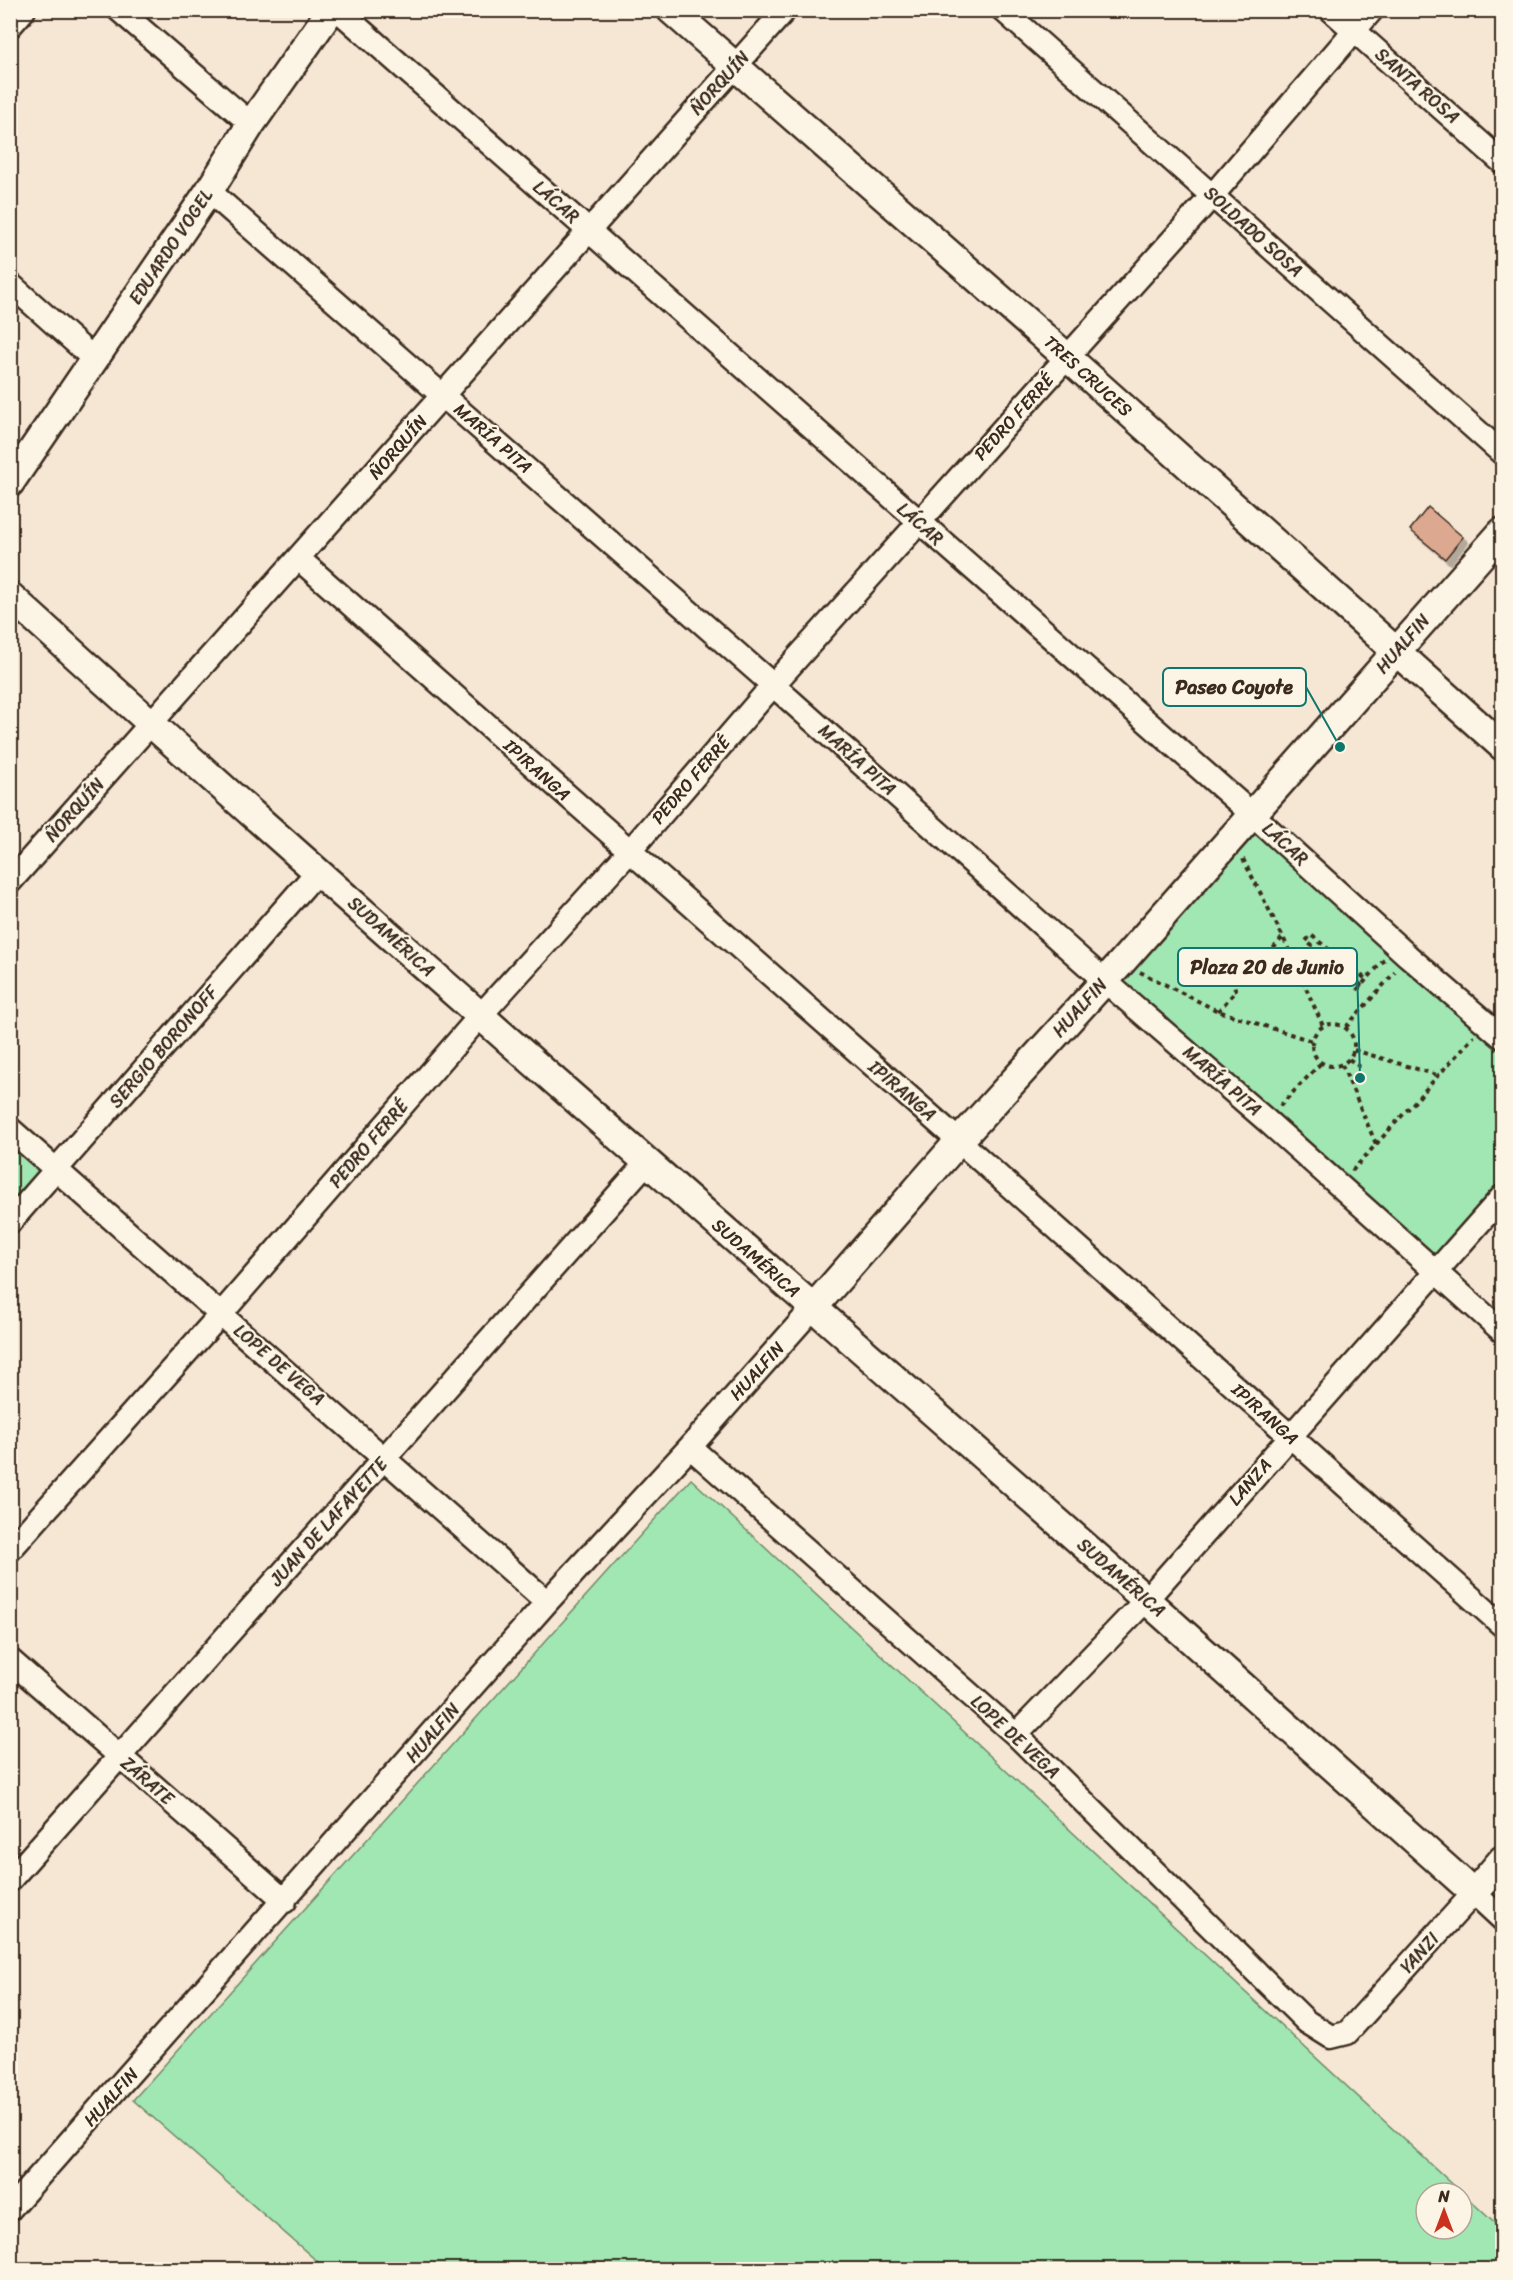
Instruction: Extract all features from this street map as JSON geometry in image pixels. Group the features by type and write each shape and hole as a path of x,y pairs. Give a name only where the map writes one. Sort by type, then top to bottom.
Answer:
{"street":[{"path":"10,26 24,10"},
{"path":"119,10 251,124"},
{"name":"EDUARDO VOGEL","path":"10,483 209,191 251,124 331,10"},
{"name":"LÁCAR","path":"338,10 1253,815 1402,951 1495,1029"},
{"name":"TRES CRUCES","path":"671,10 1068,358 1503,746"},
{"name":"ÑORQUÍN","path":"10,882 785,10"},
{"name":"SOLDADO SOSA","path":"1003,10 1503,453"},
{"name":"SANTA ROSA","path":"1331,10 1503,162"},
{"name":"PEDRO FERRÉ","path":"10,1550 221,1314 480,1016 629,852 773,685 1212,196 1372,10"},
{"name":"MARÍA PITA","path":"209,191 773,685 1113,972 1266,1120 1503,1331"},
{"path":"10,284 94,360"},
{"name":"HUALFIN","path":"10,2209 285,1901 547,1602 690,1447 959,1141 1113,972 1503,532"},
{"name":"IPIRANGA","path":"299,559 1503,1624"},
{"name":"SUDAMÉRICA","path":"10,596 317,872 1146,1599 1503,1918"},
{"name":"SERGIO BORONOFF","path":"10,1221 317,872"},
{"name":"LOPE DE VEGA","path":"10,1129 547,1602"},
{"name":"JUAN DE LAFAYETTE","path":"10,1880 386,1459 647,1162"},
{"name":"LANZA","path":"1016,1736 1146,1599 1503,1197"},
{"name":"LOPE DE VEGA","path":"690,1447 1016,1736 1307,2022 1331,2037"},
{"name":"ZÁRATE","path":"10,1660 285,1901"},
{"name":"YANZI","path":"1331,2037 1347,2033 1503,1860"}],"path":[{"path":"1232,838 1283,937 1323,1026"},
{"path":"1362,986 1306,941 1311,935 1367,980"},
{"path":"1262,962 1283,937"},
{"path":"1358,990 1402,951"},
{"path":"1346,1027 1402,951"},
{"path":"1218,1011 1238,989 1232,975 1238,961 1252,954 1266,957"},
{"path":"1113,972 1218,1011 1312,1041"},
{"path":"1334,1023 1346,1027 1353,1037 1354,1050 1342,1065 1321,1063 1313,1053 1314,1035 1323,1026 1334,1023"},
{"path":"1340,1185 1437,1075 1495,1029"},
{"path":"1354,1050 1437,1075"},
{"path":"1349,1059 1360,1067"},
{"path":"1266,1120 1321,1063"},
{"path":"1342,1065 1376,1144"}],"green space":[{"path":"1253,815 1502,1037 1502,1197 1436,1272 1105,981"},
{"path":"11,1129 56,1170 11,1222"},
{"path":"691,1479 1449,2181 1414,2181 1414,2241 1474,2241 1474,2204 1502,2230 1502,2269 326,2269 133,2100"}],"building":[{"path":"1428,507 1463,537 1445,559 1410,530"}],"place":[{"name":"Paseo Coyote","path":"1340,747"},
{"name":"Plaza 20 de Junio","path":"1360,1078"}]}
